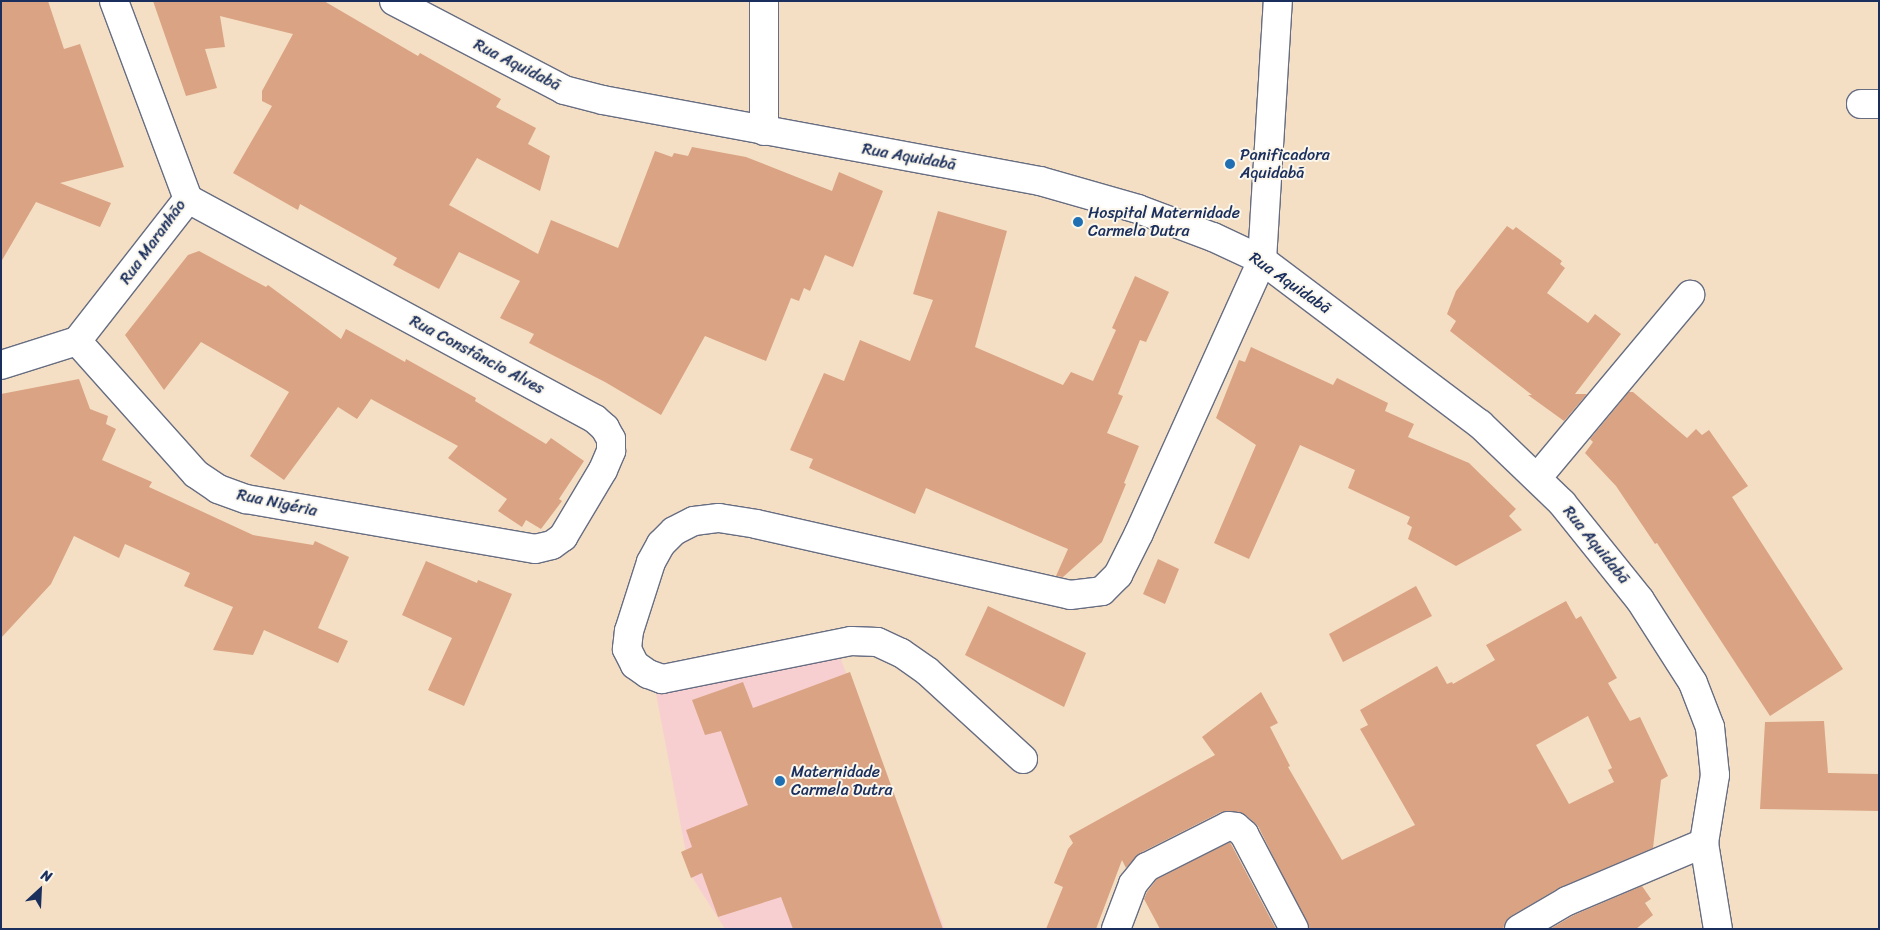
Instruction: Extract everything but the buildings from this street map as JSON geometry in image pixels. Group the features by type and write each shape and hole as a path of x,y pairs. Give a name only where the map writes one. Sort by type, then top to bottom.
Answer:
{"street":[{"name":"Rua Maranhão","path":"77,342 188,199 114,1"},
{"name":"Rua Aquidabã","path":"394,1 564,90 603,100 764,131 1040,181 1138,209 1213,237 1262,260 1480,424 1562,503 1640,600 1693,683 1710,727 1715,775 1704,843 1718,929"},
{"path":"764,1 764,131"},
{"path":"1023,759 927,671 901,653 877,642 851,640 662,679 648,674 634,665 627,649 629,631 651,562 661,544 674,531 694,521 719,518 756,524 1070,595 1102,591 1118,575 1139,532 1262,260 1278,1"},
{"name":"Rua Constâncio Alves","path":"188,199 595,419 605,428 611,439 611,451 598,478 564,537 552,545 535,549 509,545"},
{"path":"1537,478 1690,295"},
{"path":"1,365 77,342"},
{"name":"Rua Nigéria","path":"77,342 196,474 218,489 246,499 509,545"},
{"path":"1116,929 1133,884 1147,867 1228,826 1236,827 1244,834 1294,929"},
{"path":"1519,929 1567,901 1704,843"}],"shaded area":[{"name":"Maternidade Carmela Dutra","path":"836,647 945,929 725,929 690,874 655,688"}],"place":[{"name":"Panificadora Aquidabã","path":"1230,164"},
{"name":"Hospital Maternidade Carmela Dutra","path":"1078,222"},
{"name":"Maternidade Carmela Dutra","path":"780,781"}]}
